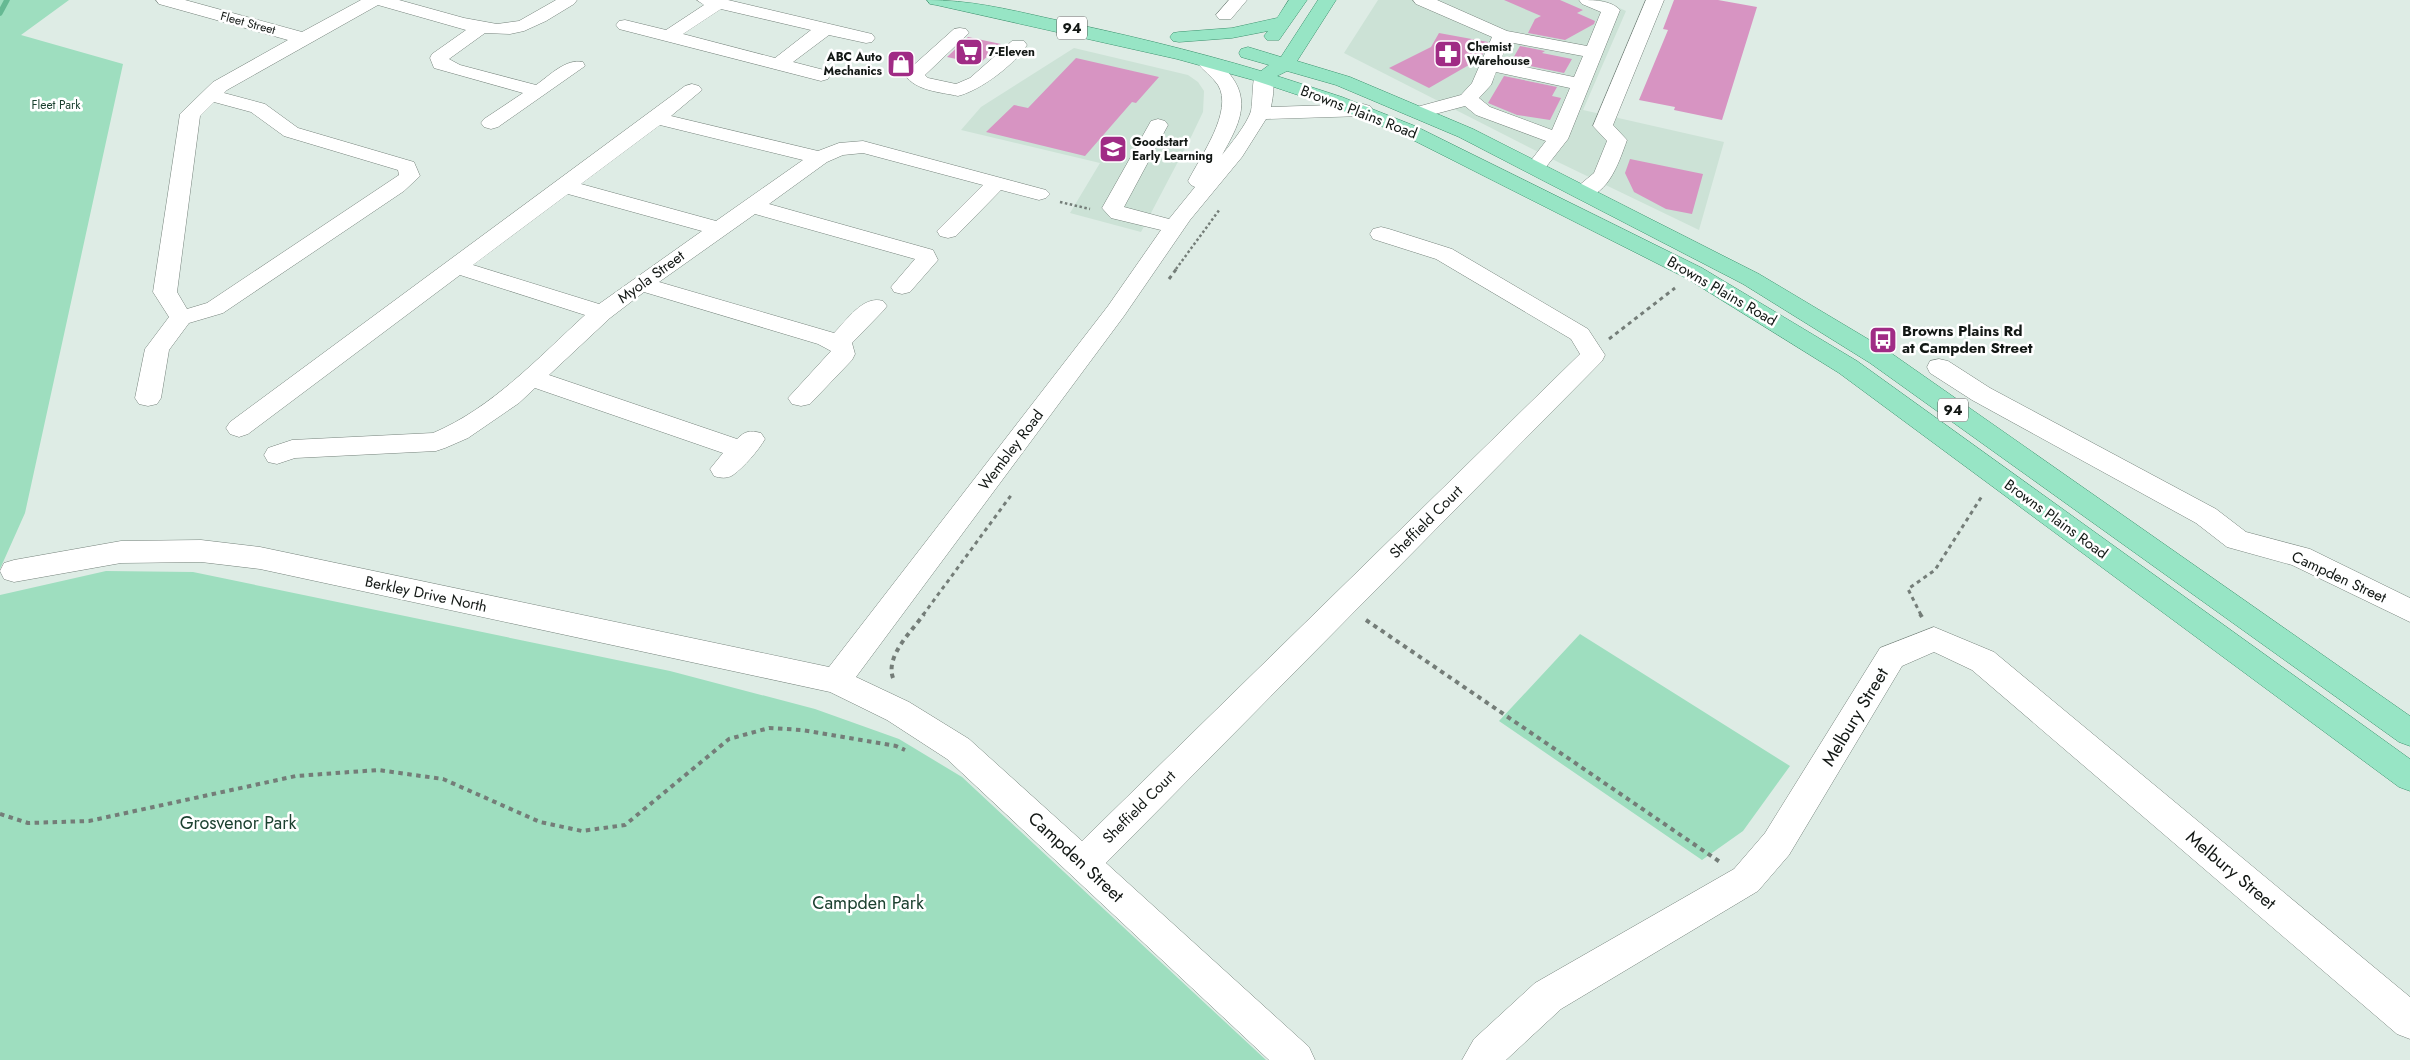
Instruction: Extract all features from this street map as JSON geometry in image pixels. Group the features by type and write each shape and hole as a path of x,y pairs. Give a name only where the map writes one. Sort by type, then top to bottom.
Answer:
{"main road":[{"name":"Browns Plains Road","path":"936,0 1109,36 1263,76 1363,110 1408,130 1694,273 1775,321 1856,373 2410,777"},
{"name":"Browns Plains Road","path":"1008,0 1260,56 1343,81 1420,112 1535,168 1751,279 1879,357 2410,734"},
{"path":"1260,56 1298,0"},
{"path":"1118,24 1139,34 1206,51 1263,76 1286,64 1305,31 1327,0"},
{"path":"1180,37 1232,34 1283,22"},
{"path":"1305,31 1315,52 1343,81"},
{"name":"Wembley Road","path":"1260,56 1263,76"}],"street":[{"name":"Fleet Street","path":"164,0 303,38"},
{"name":"Fleet Street","path":"181,318 165,292 190,114 210,94 246,70 374,0"},
{"path":"379,0 482,27 509,29 522,25 568,0"},
{"path":"1225,15 1238,0"},
{"path":"1535,168 1558,139 1611,10 1588,0"},
{"path":"1582,192 1603,176 1618,140 1603,126 1655,0"},
{"path":"669,36 712,1 866,38"},
{"path":"1435,2 1502,35 1594,53"},
{"path":"625,25 821,75"},
{"path":"482,27 445,52 439,58 441,64 453,70 538,91"},
{"path":"779,64 826,28"},
{"path":"960,32 914,75 922,82 958,90 977,82 1018,45"},
{"path":"1420,112 1468,99 1481,86 1502,35"},
{"name":"Wembley Road","path":"1178,222 1230,118 1233,106 1229,87 1223,77 1206,62"},
{"path":"1489,65 1580,84"},
{"path":"491,123 576,66"},
{"name":"Wembley Road","path":"836,681 1116,311 1178,222 1235,153 1260,114 1264,92 1263,76"},
{"path":"239,428 692,90"},
{"path":"148,398 157,349 181,318 215,308 397,187 410,176 407,166 291,132 258,108 210,94"},
{"path":"1468,99 1483,111 1558,139"},
{"path":"1260,114 1294,110 1363,110"},
{"path":"656,118 820,158"},
{"path":"1158,125 1112,208 1118,213 1178,222"},
{"name":"Myola Street","path":"277,455 292,449 436,442 459,432 510,397 533,378 602,312 820,158 839,149 863,147 1039,194"},
{"path":"902,287 997,183"},
{"path":"564,186 720,229"},
{"path":"752,206 911,250 925,255 927,260"},
{"path":"1381,234 1444,254 1580,334 1593,355"},
{"path":"457,267 602,312"},
{"path":"641,284 838,344 842,347 843,354 801,398"},
{"path":"838,344 876,306"},
{"name":"Sheffield Court","path":"1083,863 1593,355"},
{"name":"Campden Street","path":"1940,367 1981,394 2206,516 2236,540 2300,556 2410,611"},
{"path":"533,378 748,443 723,468"},
{"name":"Berkley Drive North","path":"14,571 121,552 201,551 260,558 836,681"},
{"name":"Melbury Street","path":"1481,1060 1487,1052 1548,996 1746,880 1777,844 1891,657 1934,640 1983,661 2410,1021"},
{"name":"Campden Street","path":"836,681 898,711 958,749 1296,1060"}],"path":[{"path":"1039,194 1046,199 1074,206 1118,213"},
{"path":"1164,286 1223,204"},
{"path":"1593,355 1615,334 1679,285 1670,281"},
{"path":"894,679 890,670 896,652 1013,493"},
{"path":"1934,640 1908,589 1935,570 1984,494"},
{"path":"1343,604 1746,880"},
{"path":"0,814 28,823 88,821 296,776 378,770 443,779 540,822 582,831 625,825 729,739 769,728 802,730 896,746 913,754"}],"shaded area":[{"path":"1378,0 1602,0 1626,11 1583,110 1724,142 1699,230 1560,163 1344,53"},
{"name":"Goodstart Early Learning","path":"1074,48 1188,75 1198,82 1204,91 1203,112 1141,232 1070,213 1100,163 961,130 981,107"}],"green space":[{"name":"Fleet Park","path":"0,0 69,0 21,35 123,64 25,513 0,569"},
{"name":"Grosvenor Park","path":"106,571 193,572 670,671 815,709 899,739 962,777 1266,1060 0,1060 0,595"},
{"path":"1580,634 1790,766 1743,831 1702,860 1499,721"}],"building":[{"path":"1504,0 1560,0 1583,10 1577,13 1595,21 1594,24 1565,40 1528,33 1535,19 1541,16"},
{"path":"1674,0 1718,0 1757,7 1722,120 1674,110 1675,107 1639,100 1668,30 1663,29"},
{"name":"Chemist Warehouse","path":"1439,33 1488,42 1481,58 1429,88 1389,68 1431,47"},
{"name":"7-Eleven","path":"968,37 1001,44 979,64 947,57"},
{"path":"1520,46 1572,59 1564,73 1511,62"},
{"path":"1076,58 1159,77 1136,103 1132,102 1085,156 986,132 1014,105 1028,108"},
{"path":"1504,76 1557,87 1552,96 1561,98 1550,120 1517,115 1488,103"},
{"path":"1630,159 1703,174 1692,214 1666,209 1634,192 1625,173"}],"waterway":[{"path":"0,13 7,0"}],"place":[{"name":"7-Eleven","path":"969,52"},
{"name":"Chemist Warehouse","path":"1448,54"},
{"name":"ABC Auto Mechanics","path":"901,64"},
{"name":"Goodstart Early Learning","path":"1113,149"},
{"name":"Browns Plains Rd at Campden Street","path":"1883,340"}],"park label":[{"name":"Campden Park","path":"868,903"}]}
